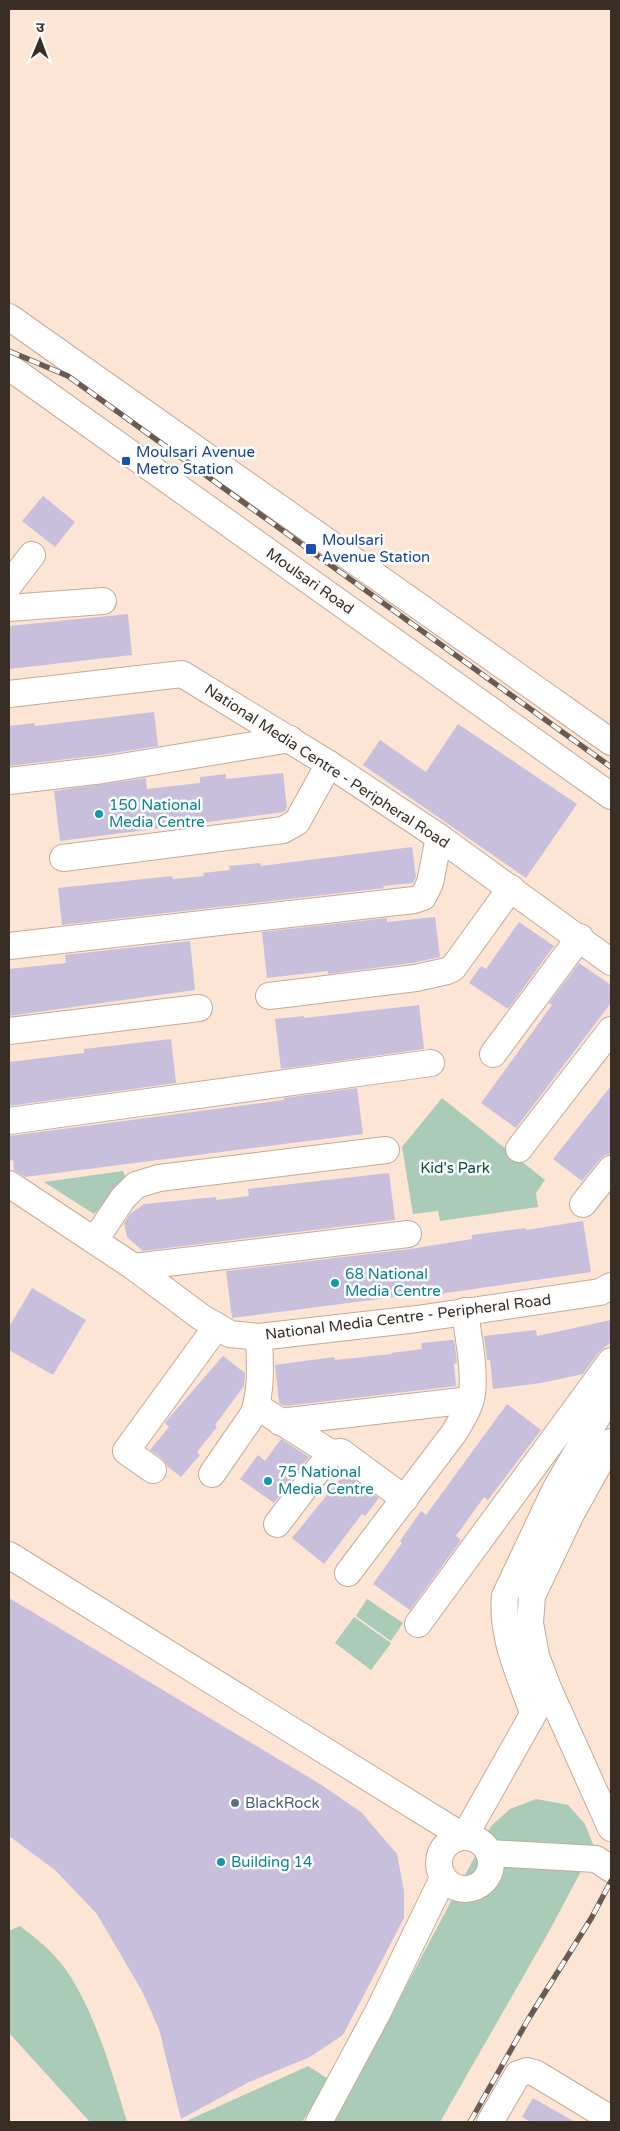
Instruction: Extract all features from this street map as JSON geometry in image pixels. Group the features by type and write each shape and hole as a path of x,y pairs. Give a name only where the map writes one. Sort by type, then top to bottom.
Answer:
{"street":[{"path":"9,317 611,742"},
{"name":"Moulsari Road","path":"9,367 611,796"},
{"path":"9,585 32,555"},
{"path":"9,608 103,601"},
{"name":"National Media Centre - Peripheral Road","path":"9,694 182,674 290,739 439,837 580,937 611,962"},
{"path":"9,781 102,770 290,739"},
{"path":"62,858 283,830 297,822 329,764"},
{"path":"9,946 414,900 423,896 430,884 439,837"},
{"path":"270,996 416,978 447,971 453,968 511,888"},
{"path":"493,1054 580,937"},
{"path":"9,1032 199,1008"},
{"path":"519,1149 611,1030"},
{"path":"9,1121 431,1063"},
{"path":"95,1240 123,1198 136,1184 159,1178 386,1150"},
{"path":"583,1204 611,1169"},
{"name":"National Media Centre - Peripheral Road","path":"9,1184 134,1266 201,1317 230,1334 259,1336 417,1319 600,1292 611,1286"},
{"path":"134,1266 408,1234"},
{"path":"348,1573 454,1433 466,1412 470,1400 472,1376 465,1311"},
{"path":"153,1470 126,1451 217,1326"},
{"path":"212,1474 254,1413 259,1397 259,1336"},
{"path":"418,1624 611,1361"},
{"path":"489,1853 604,1864 611,1828 548,1688 536,1656 530,1624 532,1596 555,1490 611,1393"},
{"path":"280,1422 470,1400"},
{"path":"256,1406 331,1453 341,1452 405,1499"},
{"path":"533,1713 506,1633 503,1615 505,1596 544,1542 571,1514 611,1442"},
{"path":"277,1524 331,1453"},
{"path":"9,1555 464,1837 473,1838 481,1842 489,1853 491,1866 488,1875 476,1886 460,1889 452,1886 443,1878 438,1866 442,1850 447,1843 464,1837 548,1688"},
{"path":"319,2122 378,2012 443,1878"},
{"path":"490,2122 518,2074 527,2071 536,2073 611,2119"}],"green space":[{"name":"Kid's Park","path":"442,1098 545,1180 536,1193 538,1207 440,1221 438,1211 413,1214 402,1147"},
{"path":"123,1171 127,1180 94,1214 44,1182"},
{"path":"367,1599 403,1623 391,1641 356,1616"},
{"path":"354,1617 391,1643 371,1670 335,1643"},
{"path":"536,1799 568,1805 585,1824 594,1847 547,1935 440,2122 334,2122 491,1826 510,1809"},
{"path":"20,1926 56,1957 82,1997 100,2039 127,2122 90,2122 9,2033 9,1931"},
{"path":"308,2066 330,2080 302,2122 184,2122"}],"building":[{"path":"43,496 75,522 55,547 22,521"},
{"path":"128,614 132,655 9,669 9,626"},
{"path":"154,712 158,746 9,766 9,726 34,723 35,726"},
{"path":"458,724 577,804 526,878 363,765 380,740 426,772"},
{"path":"283,773 287,808 284,812 60,841 54,791 146,778 147,789 200,783 200,777 226,774 226,779"},
{"path":"412,847 416,877 413,883 383,886 384,888 62,925 58,888 172,876 173,879 204,876 203,873 230,870 229,866 260,863 261,866"},
{"path":"435,917 440,957 413,963 328,974 328,971 267,978 262,932 387,918 387,922"},
{"path":"519,922 554,946 508,1009 469,983 481,966 486,969"},
{"path":"190,941 195,990 9,1016 9,969 66,963 65,955"},
{"path":"579,963 611,985 611,1003 516,1128 481,1103 552,1005 549,1003"},
{"path":"419,1005 424,1049 281,1069 275,1019 304,1016 304,1018"},
{"path":"171,1039 176,1083 9,1106 9,1062 84,1053 84,1049"},
{"path":"611,1086 611,1154 605,1155 600,1159 582,1181 553,1159"},
{"path":"357,1088 363,1134 25,1177 14,1170 13,1160 9,1161 9,1136 284,1100 284,1098"},
{"path":"389,1173 395,1220 143,1251 127,1237 124,1223 130,1214 144,1204 216,1197 216,1200 249,1196 248,1189"},
{"path":"583,1221 591,1272 426,1296 425,1293 232,1318 226,1271 410,1249 472,1239 472,1235 526,1228 526,1230"},
{"path":"32,1288 86,1320 53,1375 9,1350 9,1327"},
{"path":"611,1320 611,1342 599,1352 583,1374 541,1383 493,1389 490,1360 487,1360 484,1336 536,1330 537,1336"},
{"path":"454,1340 457,1363 454,1364 456,1386 285,1406 279,1403 275,1365 334,1357 335,1360 392,1354 422,1349 421,1343"},
{"path":"223,1356 245,1373 244,1386 215,1425 217,1427 197,1452 200,1455 181,1477 167,1466 162,1458 150,1450 169,1427 165,1423 168,1419"},
{"path":"507,1404 541,1430 488,1500 484,1497 456,1536 461,1540 410,1610 373,1584 402,1543 400,1541 421,1511 426,1515"},
{"path":"281,1439 309,1457 274,1503 240,1479 258,1455 265,1461"},
{"path":"345,1473 379,1498 365,1516 362,1514 324,1564 292,1538"},
{"name":"Building 14","path":"9,1598 320,1784 361,1812 397,1854 404,1891 404,1918 343,2035 310,2057 249,2082 181,2119 159,2029 142,1991 97,1914 55,1870 9,1836"},
{"path":"533,2098 575,2122 531,2122 522,2117"}],"railway":[{"path":"9,351 68,376 611,767"},
{"path":"470,2122 529,2018 592,1917 611,1881"}],"place":[{"name":"Moulsari Avenue Metro Station","path":"126,461"},
{"name":"Moulsari Avenue Station","path":"311,549"},
{"name":"150 National Media Centre","path":"99,814"},
{"name":"68 National Media Centre","path":"335,1283"},
{"name":"75 National Media Centre","path":"268,1481"},
{"name":"BlackRock","path":"235,1803"},
{"name":"Building 14","path":"221,1862"}]}
